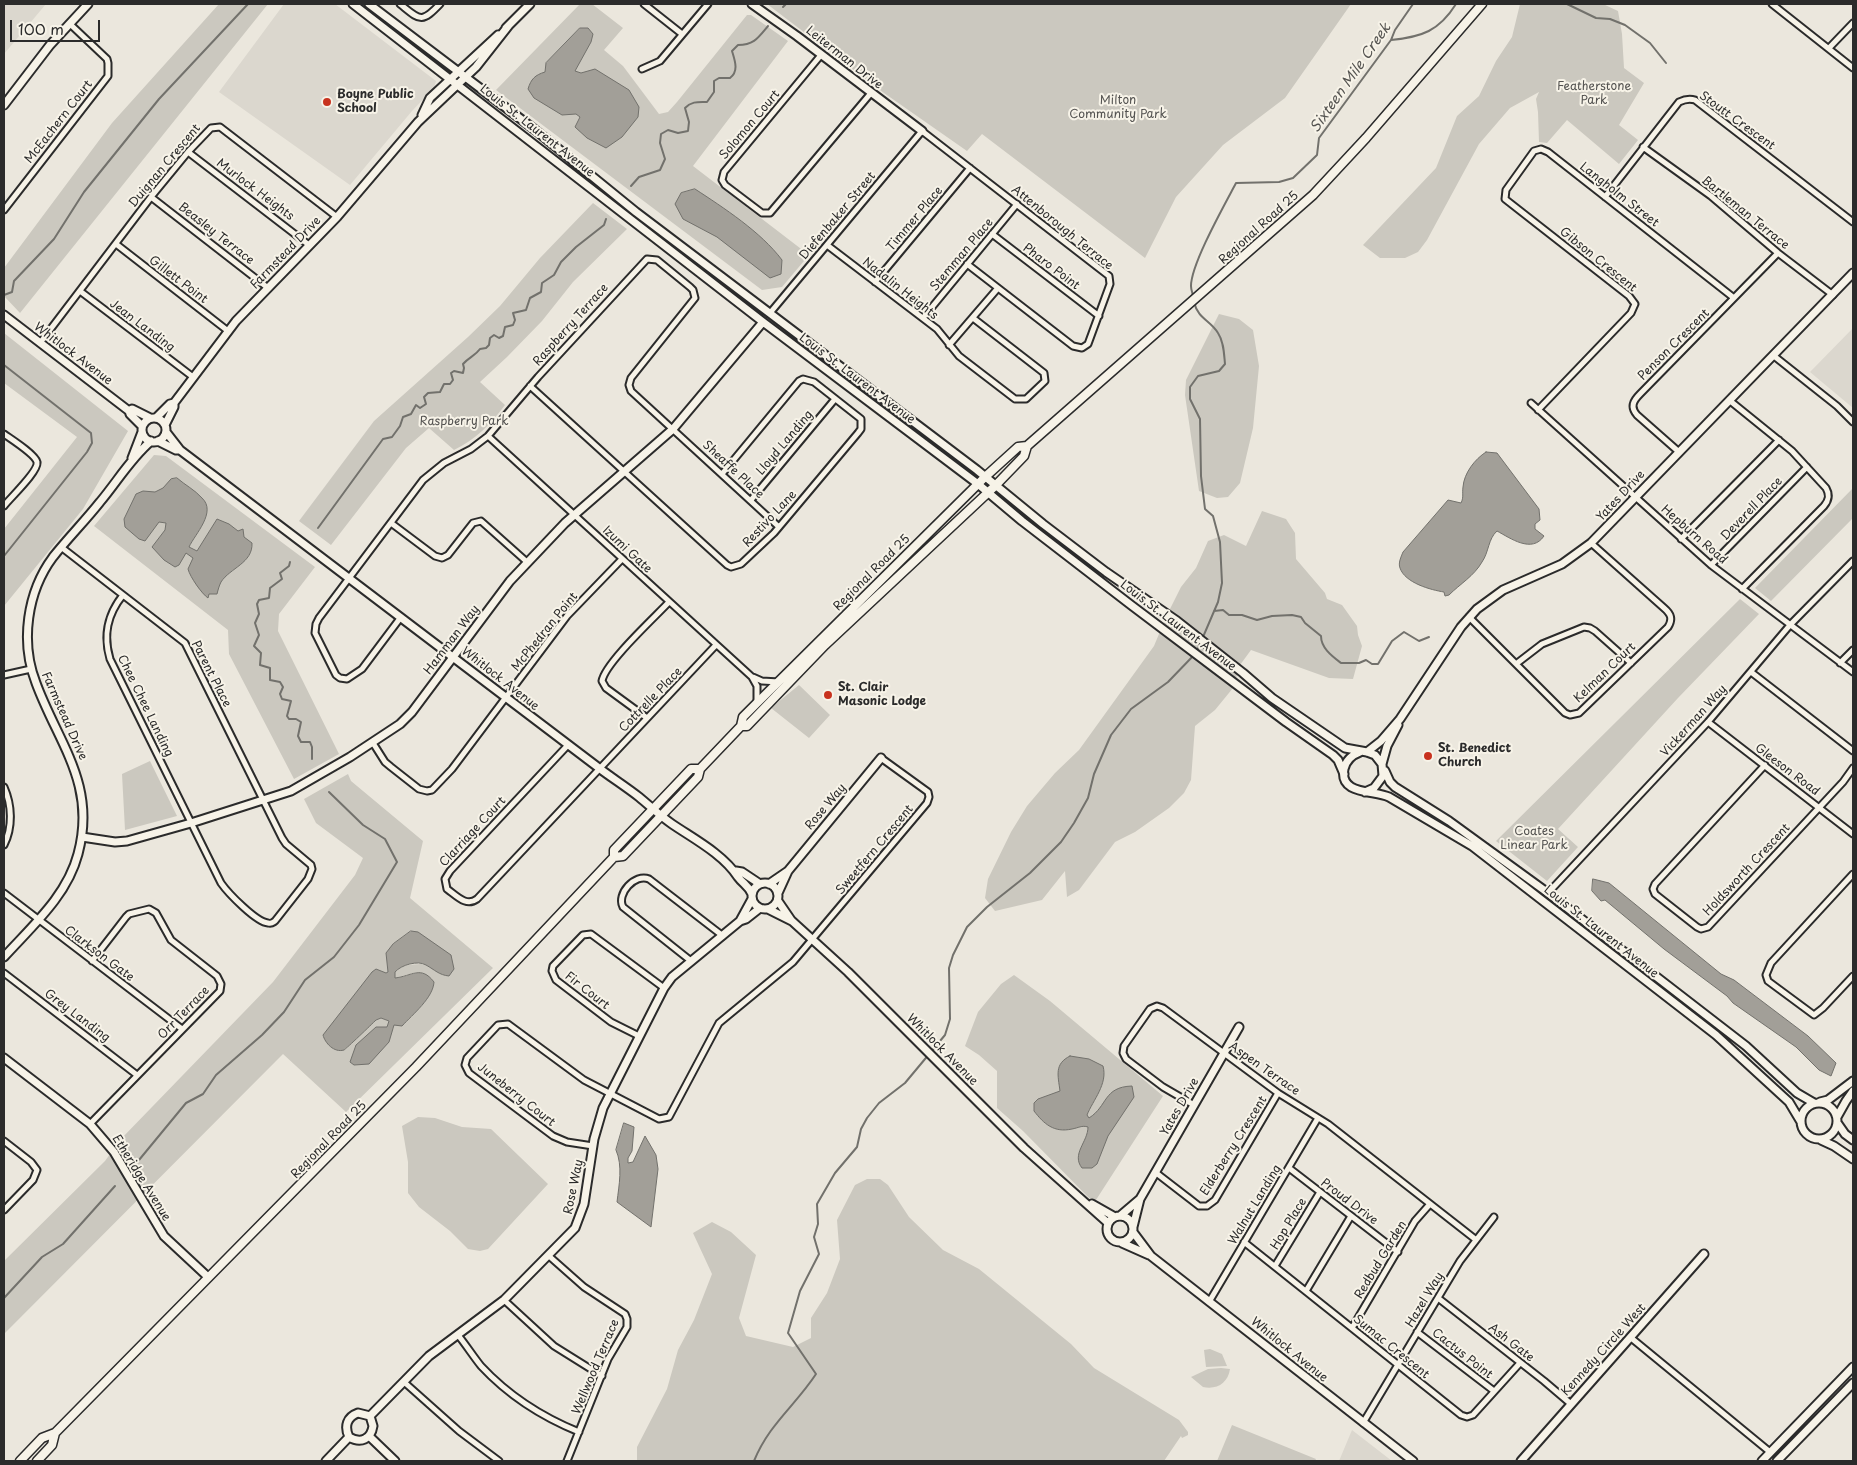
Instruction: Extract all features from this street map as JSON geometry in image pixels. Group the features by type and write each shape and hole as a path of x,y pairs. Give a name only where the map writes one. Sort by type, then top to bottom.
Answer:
{"main road":[{"name":"Regional Road 25","path":"741,726 748,726 825,645 995,486 1024,456 1028,446 1313,195 1335,173 1482,4"},
{"name":"Regional Road 25","path":"20,1461 42,1438 55,1433 416,1067 614,857 623,856 662,816 698,778 700,769 741,726 743,717 985,477 1018,446 1028,446"},
{"name":"Regional Road 25","path":"614,857 614,850 691,769 700,769"},
{"name":"Regional Road 25","path":"37,1461 52,1445 55,1433"}],"street":[{"path":"4,105 50,46 88,4"},
{"name":"Louis St. Laurent Avenue","path":"353,4 763,322 978,484 1131,605 1286,722 1334,755 1344,774"},
{"name":"Louis St. Laurent Avenue","path":"369,4 534,129 636,212 985,477 1050,530 1243,673 1272,698 1345,748 1365,752"},
{"path":"400,4 421,18 430,15 440,4"},
{"name":"Farmstead Drive","path":"166,429 174,403 228,330 337,217 418,122 430,98 476,67 509,26 530,4"},
{"path":"644,4 682,34"},
{"path":"642,69 660,61 708,4"},
{"name":"Leiterman Drive","path":"752,4 922,131"},
{"path":"1775,5 1853,68"},
{"path":"1829,48 1853,22"},
{"name":"McEachern Court","path":"4,210 108,76 106,58 70,24"},
{"name":"Solomon Court","path":"821,55 724,172 722,180 725,185 762,213 770,213 871,93"},
{"name":"Stoutt Crescent","path":"1604,197 1679,102 1687,99 1695,100 1853,222"},
{"name":"Duignan Crescent","path":"40,343 151,197 188,152 211,128 220,127 337,217"},
{"name":"Diefenbaker Street","path":"770,313 922,131"},
{"name":"Attenborough Terrace","path":"922,131 1109,276 1110,284 1088,344 1082,348 1076,348 967,264"},
{"name":"Bartleman Terrace","path":"1643,147 1711,196 1778,253 1833,295"},
{"name":"Langholm Street","path":"1505,199 1506,190 1531,154 1541,149 1548,152 1734,298"},
{"name":"Murlock Heights","path":"188,152 309,245"},
{"name":"Timmer Place","path":"875,282 970,168"},
{"name":"Beasley Terrace","path":"151,197 268,288"},
{"name":"Gibson Crescent","path":"1505,199 1629,296 1635,304 1632,313 1538,410"},
{"name":"Stemman Place","path":"923,318 1017,204"},
{"name":"Pharo Point","path":"992,234 1098,316"},
{"name":"Gillett Point","path":"116,244 228,330"},
{"name":"Nadalin Heights","path":"827,245 937,329 959,356 1016,400 1026,399 1042,385 1045,377 1042,371 973,318"},
{"name":"Penson Crescent","path":"1679,452 1637,415 1632,408 1633,403 1778,253"},
{"name":"Raspberry Terrace","path":"401,617 356,674 344,679 336,675 314,629 319,618 424,480 435,469 471,449 488,436 530,386 647,259 654,259 690,286 695,294 695,298 631,378 629,384 631,390 673,429"},
{"name":"Yates Drive","path":"1365,752 1381,741 1400,719 1469,617 1495,594 1562,564 1591,543 1853,273"},
{"path":"949,345 998,288"},
{"name":"Jean Landing","path":"80,291 193,377"},
{"name":"Whitlock Avenue","path":"4,315 129,410 142,429"},
{"name":"Hamman Way","path":"82,837 121,842 263,801 301,786 394,729 406,718 510,581 527,562 574,514 673,429 763,322"},
{"path":"1774,356 1837,406 1853,422"},
{"name":"Restivo Lane","path":"530,386 727,566 731,567 741,564 779,526 861,429 861,419 810,380 803,379 799,381 722,474"},
{"name":"Lloyd Landing","path":"751,500 836,399"},
{"path":"1729,400 1779,440 1828,491 1827,502 1742,589"},
{"name":"Farmstead Drive","path":"153,418 170,404 174,403"},
{"name":"Hepburn Road","path":"1531,403 1711,564 1790,626 1853,672"},
{"name":"Whitlock Avenue","path":"129,410 132,409 153,418"},
{"path":"153,418 162,420 166,429 163,438 154,441 145,438 142,429 144,423 153,418"},
{"name":"Farmstead Drive","path":"131,461 142,429"},
{"name":"Whitlock Avenue","path":"166,429 180,450 662,816 688,833 736,871 742,872 760,884"},
{"name":"Sheaffe Place","path":"673,429 779,526"},
{"path":"4,434 34,457 37,464 33,472 4,506"},
{"name":"Izumi Gate","path":"488,436 752,677"},
{"path":"1682,539 1779,440"},
{"name":"Farmstead Drive","path":"4,957 57,898 67,881 78,855 82,837 83,809 79,780 39,691 31,668 28,640 31,607 42,575 61,547 110,490 131,461 154,441"},
{"name":"Whitlock Avenue","path":"154,441 180,450"},
{"name":"Deverell Place","path":"1711,564 1807,467"},
{"path":"391,523 435,556 442,558 448,555 473,522 482,521 527,562"},
{"name":"Kelman Court","path":"1469,617 1565,713 1573,715 1582,711 1630,662 1668,627 1670,622 1670,615 1664,608 1591,543"},
{"name":"Parent Place","path":"61,547 185,643 286,844 308,862 312,869 308,879 276,921 272,923 259,919 225,890 191,823"},
{"name":"McPhedran Point","path":"373,743 385,762 391,767 419,789 432,790 452,769 567,616 622,558"},
{"name":"Vickerman Way","path":"1548,893 1708,722 1790,626 1853,561"},
{"name":"Chee Chee Landing","path":"123,595 116,604 108,622 106,643 110,659 191,823"},
{"path":"647,718 606,688 602,681 603,675 669,602"},
{"path":"1516,664 1542,644 1584,627 1595,631 1630,662"},
{"name":"Cottrelle Place","path":"600,769 716,645"},
{"path":"1840,663 1853,650"},
{"path":"4,675 31,668"},
{"path":"1751,672 1853,750"},
{"path":"752,677 779,682"},
{"path":"752,677 757,686 757,703"},
{"name":"Yates Drive","path":"1382,765 1387,746 1400,719"},
{"name":"Gleeson Road","path":"1708,722 1853,834"},
{"name":"Clarriage Court","path":"568,745 450,871 445,879 447,889 465,902 474,901 600,769"},
{"path":"1365,752 1375,755 1382,765 1383,776 1378,785 1365,792 1351,788 1344,774 1347,761 1351,757 1365,752"},
{"name":"Rose Way","path":"778,893 788,871 881,758"},
{"name":"Sweetfern Crescent","path":"813,940 927,803 928,792 881,758"},
{"name":"Louis St. Laurent Avenue","path":"1382,765 1387,778 1393,785 1449,821 1548,893 1746,1046 1797,1093 1817,1103"},
{"name":"Holdsworth Crescent","path":"1766,765 1655,884 1653,889 1655,894 1697,927 1701,929 1708,927 1820,807"},
{"path":"1820,807 1853,768"},
{"path":"4,787 10,815 4,845"},
{"name":"Louis St. Laurent Avenue","path":"1365,792 1389,797 1472,846 1716,1035 1790,1102 1801,1122"},
{"name":"Whitlock Avenue","path":"736,871 738,877 748,885 752,896"},
{"name":"Rose Way","path":"769,884 788,871"},
{"path":"1853,874 1771,963 1766,975 1768,981 1814,1015 1853,976"},
{"path":"691,961 620,903 622,895 636,880 642,877 649,879 723,936"},
{"path":"769,884 778,893 778,901 768,909 760,908 756,906 752,896 757,886 769,884"},
{"name":"Clarkson Gate","path":"4,893 182,1030"},
{"name":"Rose Way","path":"370,1416 429,1356 504,1300 571,1233 580,1217 584,1204 598,1122 609,1093 664,988 672,977 740,921 752,896"},
{"name":"Whitlock Avenue","path":"778,901 792,921 866,990 1024,1148 1108,1222"},
{"name":"Rose Way","path":"740,921 746,919 760,908"},
{"name":"Orr Terrace","path":"90,1124 220,991 221,984 217,976 171,940 153,910 146,909 129,914 92,961"},
{"name":"Whitlock Avenue","path":"768,909 792,921"},
{"name":"Fir Court","path":"639,1036 610,1022 556,980 552,971 553,966 584,935 591,934 664,988"},
{"path":"609,1093 659,1119 669,1117 719,1023 793,962 813,940"},
{"name":"Grey Landing","path":"4,973 137,1075"},
{"name":"Aspen Terrace","path":"1194,1105 1163,1087 1126,1059 1123,1053 1124,1046 1150,1009 1157,1006 1163,1008 1278,1093 1328,1124 1475,1240"},
{"name":"Juneberry Court","path":"593,1146 561,1140 543,1130 469,1073 465,1061 498,1025 508,1024 575,1074 609,1093"},
{"name":"Yates Drive","path":"1133,1229 1140,1199 1239,1027"},
{"name":"Etheridge Avenue","path":"4,1058 90,1124 114,1152 164,1236 208,1277"},
{"path":"1853,1081 1828,1100 1804,1110 1801,1122 1802,1128 1810,1137 1821,1140 1853,1159"},
{"path":"1821,1140 1832,1134 1846,1101 1853,1091"},
{"name":"Elderberry Crescent","path":"1155,1172 1199,1206 1210,1205 1215,1200 1278,1093"},
{"path":"1817,1103 1831,1107 1845,1134 1853,1140"},
{"name":"Walnut Landing","path":"1209,1302 1318,1118"},
{"path":"4,1141 34,1165 37,1170 33,1180 4,1210"},
{"name":"Proud Drive","path":"1289,1168 1398,1252"},
{"name":"Hop Place","path":"1275,1266 1320,1192"},
{"name":"Whitlock Avenue","path":"1077,1195 1117,1217"},
{"name":"Yates Drive","path":"1117,1217 1140,1199"},
{"name":"Redbud Garden","path":"1352,1328 1415,1221 1430,1204"},
{"path":"1306,1291 1351,1216"},
{"path":"1117,1217 1128,1219 1133,1229 1129,1239 1122,1242 1113,1241 1106,1230 1108,1222 1117,1217"},
{"name":"Hazel Way","path":"1363,1423 1438,1298 1475,1240 1494,1217"},
{"name":"Whitlock Avenue","path":"1133,1229 1151,1256"},
{"name":"Whitlock Avenue","path":"1122,1242 1151,1256 1412,1461"},
{"name":"Sumac Crescent","path":"1244,1242 1397,1366 1461,1415 1467,1417 1473,1415 1520,1363"},
{"name":"Kennedy Circle West","path":"1521,1461 1704,1254"},
{"name":"Wellwood Terrace","path":"549,1256 584,1287 626,1316 627,1327 611,1353 567,1461"},
{"name":"Ash Gate","path":"1438,1298 1571,1404"},
{"path":"504,1300 554,1346 602,1376"},
{"name":"Cactus Point","path":"1418,1332 1494,1391"},
{"path":"458,1335 480,1365 506,1388 549,1419 579,1432"},
{"path":"1630,1337 1770,1452"},
{"path":"1762,1461 1853,1367"},
{"path":"404,1382 459,1431 499,1461"},
{"path":"1777,1461 1853,1383"},
{"path":"358,1413 370,1416 373,1426 370,1436 359,1441 348,1437 346,1427 351,1417 358,1413"},
{"path":"370,1436 395,1461"},
{"path":"326,1461 348,1437"}],"shaded area":[{"path":"4,4 46,4 4,54"},
{"name":"Boyne Public School","path":"284,4 335,4 436,81 434,88 412,111 350,185 219,92"},
{"path":"580,28 588,28 593,34 591,42 575,71 581,73 595,69 629,90 639,107 638,117 622,137 606,148 587,138 575,127 580,117 576,114 562,115 534,98 528,89 534,78 545,72 546,63"},
{"path":"695,189 742,221 764,240 782,260 781,274 770,278 717,237 683,219 675,204 681,193"},
{"path":"1853,328 1853,408 1810,372"},
{"path":"1486,452 1497,453 1539,509 1540,520 1535,524 1535,529 1544,536 1533,544 1527,544 1497,531 1479,567 1449,595 1445,596 1444,592 1432,590 1407,578 1400,568 1400,560 1403,552 1448,500 1461,503 1464,482 1468,472 1474,462"},
{"path":"177,478 196,492 206,504 206,516 189,547 197,551 217,519 229,524 238,531 243,529 244,537 252,543 249,556 225,577 217,594 209,594 208,598 189,572 188,569 193,558 186,553 179,565 175,567 164,560 152,547 165,530 166,523 159,522 145,541 139,539 125,527 124,519 136,494 143,491 155,492 163,488 171,479"},
{"path":"1593,879 1609,883 1721,974 1734,980 1808,1036 1836,1063 1831,1076 1819,1070 1796,1047 1733,1003 1727,996 1664,949 1605,900 1601,901 1592,891"},
{"path":"411,931 418,932 451,955 454,969 449,976 426,965 414,963 401,967 395,972 395,978 416,973 425,974 434,982 433,988 422,1006 402,1026 394,1025 389,1042 369,1064 354,1065 350,1062 356,1045 376,1027 387,1027 389,1021 381,1018 376,1020 344,1050 340,1051 330,1047 323,1035 372,972 376,969 388,972 386,953 393,944"},
{"path":"1070,1056 1089,1059 1103,1066 1102,1085 1087,1115 1089,1118 1100,1108 1111,1093 1123,1087 1132,1086 1134,1097 1108,1136 1097,1164 1092,1168 1082,1168 1078,1158 1088,1127 1082,1126 1060,1130 1050,1126 1034,1111 1034,1103 1038,1099 1060,1091 1059,1066"},
{"path":"624,1123 634,1127 632,1151 628,1158 628,1163 633,1162 645,1136 656,1155 658,1169 651,1227 617,1202 620,1169 616,1150"},
{"path":"1352,1430 1392,1461 1339,1461"}],"green space":[{"path":"219,4 268,4 20,313 4,296 4,268 112,123"},
{"path":"580,4 592,4 623,28 604,50 623,66 659,114 668,112 677,102 747,15 751,15 788,41 693,166 809,255 782,287 762,290 496,90"},
{"name":"Milton Community Park","path":"767,4 1351,4 1285,98 1223,145 1176,197 1145,258 982,134 967,151 884,93"},
{"name":"Featherstone Park","path":"1520,4 1603,4 1618,11 1622,34 1624,68 1644,83 1619,125 1638,140 1619,164 1567,120 1547,143 1539,142 1536,99 1539,92 1510,108 1479,144 1427,240 1418,252 1405,258 1380,258 1363,245 1436,168 1457,116 1479,96 1496,61 1512,37"},
{"name":"Raspberry Park","path":"593,203 627,229 573,282 542,321 480,382 505,405 494,419 476,436 454,450 429,428 406,448 331,545 299,521 374,421 500,306 540,258"},
{"path":"1219,314 1239,319 1253,330 1259,366 1253,428 1240,483 1228,497 1217,498 1199,491 1185,395 1186,380"},
{"path":"4,333 128,431 83,509 4,606 4,529 77,437 4,383"},
{"path":"154,455 166,456 315,567 279,614 278,631 339,754 294,779 229,654 228,630 94,526"},
{"path":"1853,488 1853,518 1771,601 1755,588"},
{"path":"1262,511 1286,519 1295,533 1296,559 1325,593 1327,599 1342,605 1357,626 1362,646 1353,679 1329,678 1251,650 1240,665 1233,688 1215,710 1195,726 1191,780 1184,793 1169,808 1135,832 1115,842 1079,890 1067,897 1065,871 1042,900 995,911 985,898 988,879 1011,832 1027,806 1055,773 1079,750 1154,646 1181,587 1196,568 1208,541 1224,535 1246,546"},
{"name":"Coates Linear Park","path":"1740,599 1759,614 1678,698 1558,829 1578,847 1547,881 1496,841"},
{"path":"799,685 830,715 809,738 771,708"},
{"path":"150,761 177,816 125,830 122,774"},
{"path":"348,774 351,781 423,841 410,898 493,968 346,1112 283,1054 4,1334 4,1261 105,1161 121,1139 273,982 355,875 363,858 316,823 304,799","holes":["411,931 424,964 405,966 395,972 395,978 417,972 434,982 430,994 422,1005 402,1025 394,1025 393,1029 352,1055 376,1027 387,1027 389,1021 381,1018 376,1020 345,1050 388,972 393,944"]},
{"path":"1014,975 1050,1001 1163,1096 1094,1203 1023,1131 997,1108 997,1071 979,1055 965,1046 978,1012 1001,984"},
{"path":"418,1117 435,1118 462,1127 491,1129 548,1184 488,1249 480,1251 468,1249 450,1231 419,1207 408,1193 408,1162 402,1126"},
{"path":"867,1179 880,1179 888,1185 909,1217 943,1250 979,1269 1071,1344 1094,1368 1179,1420 1188,1432 1188,1435 1182,1438 1181,1436 1164,1461 637,1461 637,1447 667,1389 678,1350 694,1320 712,1274 693,1233 712,1222 731,1232 756,1255 739,1318 746,1336 793,1347 811,1338 811,1318 827,1293 840,1259 837,1220 855,1185"},
{"path":"1210,1349 1222,1354 1227,1366 1206,1367 1204,1350"},
{"path":"1208,1369 1230,1369 1229,1374 1224,1382 1217,1386 1203,1387 1191,1377"},
{"path":"1232,1425 1316,1459 1315,1461 1217,1461"}],"waterway":[{"path":"4,295 12,292 14,281 54,239 84,192 159,99 248,4"},
{"path":"783,7 786,4"},
{"name":"Sixteen Mile Creek","path":"1193,297 1191,286 1196,264 1209,234 1236,183 1279,182 1293,178 1317,155 1319,138 1391,40 1395,30 1413,4"},
{"path":"1391,40 1412,37 1429,31 1443,21 1456,4"},
{"path":"1567,4 1596,18 1610,19 1625,25 1650,43 1666,63"},
{"path":"631,186 639,177 660,170 665,159 660,143 661,134 668,130 678,133 688,131 689,122 685,108 693,103 707,102 714,92 714,81 719,78 730,78 735,72 736,66 732,51 738,45 748,44 755,40 768,26"},
{"path":"318,528 383,439 392,437 400,426 403,417 411,414 416,405 420,408 426,404 424,397 428,393 440,392 444,384 450,384 453,380 451,373 454,371 463,373 463,364 480,349 486,348 489,345 490,338 494,335 499,338 503,336 505,327 513,325 515,320 513,313 526,310 530,298 541,292 542,283 554,275 561,262 576,247 604,225 606,219"},
{"name":"Sixteen Mile Creek","path":"1194,302 1198,312 1215,329 1220,337 1225,364 1219,371 1198,376 1190,387 1190,399 1200,419 1201,476 1205,509 1213,516 1220,542 1222,583 1218,602 1203,637"},
{"path":"4,365 91,433 92,443 87,452 4,556"},
{"path":"290,562 289,566 280,573 282,579 270,588 269,598 259,600 257,604 259,614 255,623 259,635 254,646 261,653 260,665 270,668 270,680 280,682 283,687 280,694 282,699 291,701 287,716 289,719 296,719 301,722 298,736 301,742 310,742 312,759"},
{"path":"1214,611 1223,610 1229,615 1242,615 1257,620 1272,616 1292,615 1301,617 1305,623 1321,636 1325,648 1341,663 1359,663 1366,660 1372,664 1378,664 1392,641 1404,632 1419,641 1429,637"},
{"name":"Sixteen Mile Creek","path":"1197,651 1201,642"},
{"name":"Sixteen Mile Creek","path":"754,1461 767,1436 816,1374 788,1333 800,1291 819,1254 814,1237 818,1224 817,1204 835,1173 857,1147 861,1129 867,1118 879,1103 905,1083 945,1035 950,1019 949,968 953,955 967,927 987,907 1030,873 1061,842 1088,798 1094,774 1111,735 1131,709 1168,682 1194,655"},
{"path":"139,1160 186,1103 203,1094 216,1075 262,1035 284,1012 305,980 334,957 359,925 397,862 385,839 363,825 329,792"},
{"path":"4,1298 42,1257 63,1244 115,1186"}],"place":[{"name":"Boyne Public School","path":"327,102"},
{"name":"St. Clair Masonic Lodge","path":"828,695"},
{"name":"St. Benedict Church","path":"1428,756"}]}
